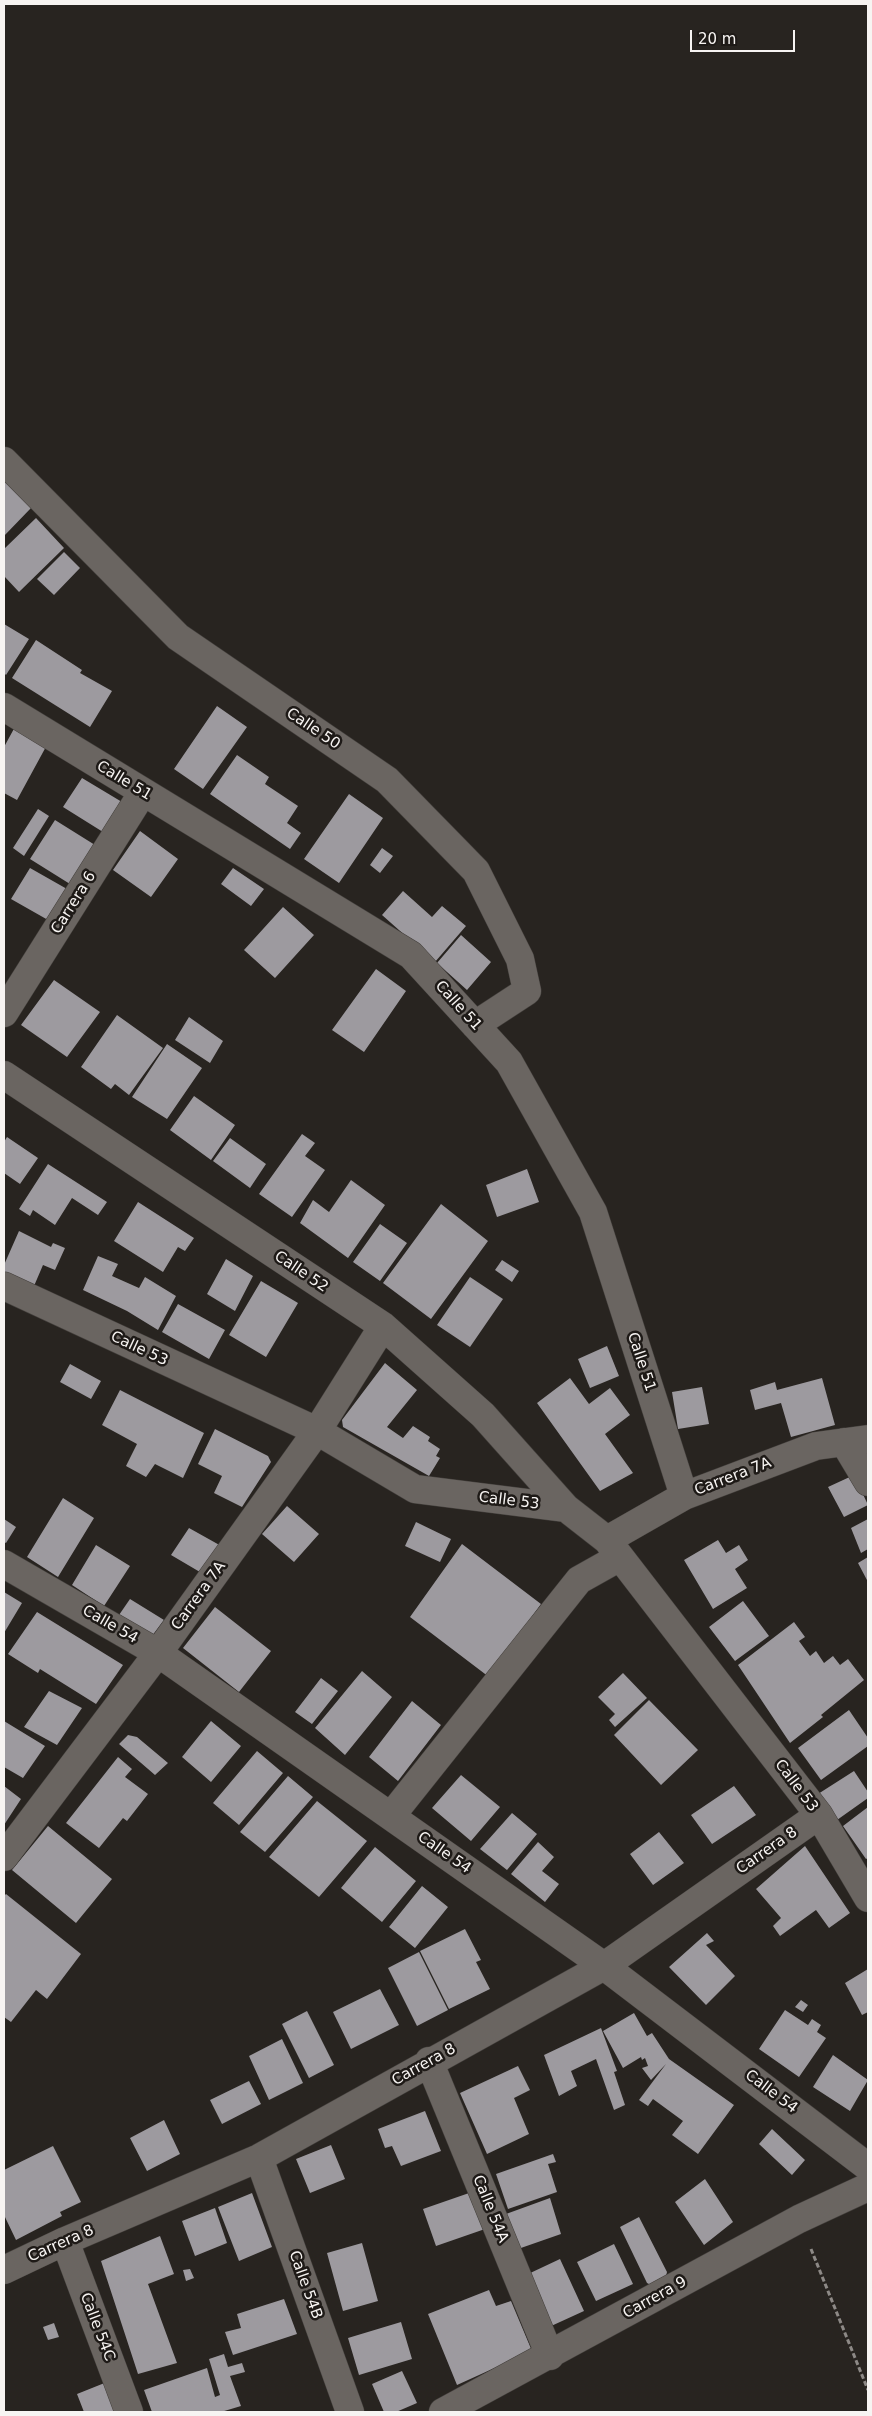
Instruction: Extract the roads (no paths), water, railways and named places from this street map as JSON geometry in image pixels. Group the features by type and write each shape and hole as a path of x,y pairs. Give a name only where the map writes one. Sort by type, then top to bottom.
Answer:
{"street":[{"name":"Calle 50","path":"4,461 178,637 387,780 476,871 520,959 527,991 475,1025"},
{"name":"Calle 51","path":"4,707 411,955 509,1062 594,1212 684,1496"},
{"name":"Carrera 6","path":"4,1013 143,792"},
{"name":"Calle 52","path":"4,1075 383,1326 483,1415 566,1508"},
{"name":"Calle 53","path":"4,1286 317,1431 415,1490 566,1508 614,1549 818,1815 868,1898"},
{"name":"Carrera 7A","path":"4,1857 158,1653 317,1431 383,1326"},
{"name":"Carrera 7A","path":"391,1816 579,1580 614,1549 684,1496 816,1446 856,1440"},
{"path":"856,1440 868,1482"},
{"name":"Calle 54","path":"4,1564 158,1653 604,1966 868,2166"},
{"name":"Carrera 8","path":"4,2270 65,2241 259,2158 604,1966 818,1815"},
{"name":"Calle 54A","path":"429,2062 550,2356"},
{"name":"Calle 54B","path":"259,2158 350,2412"},
{"name":"Carrera 9","path":"443,2412 550,2356 799,2219 868,2187"},
{"name":"Calle 54C","path":"65,2241 129,2412"}]}
